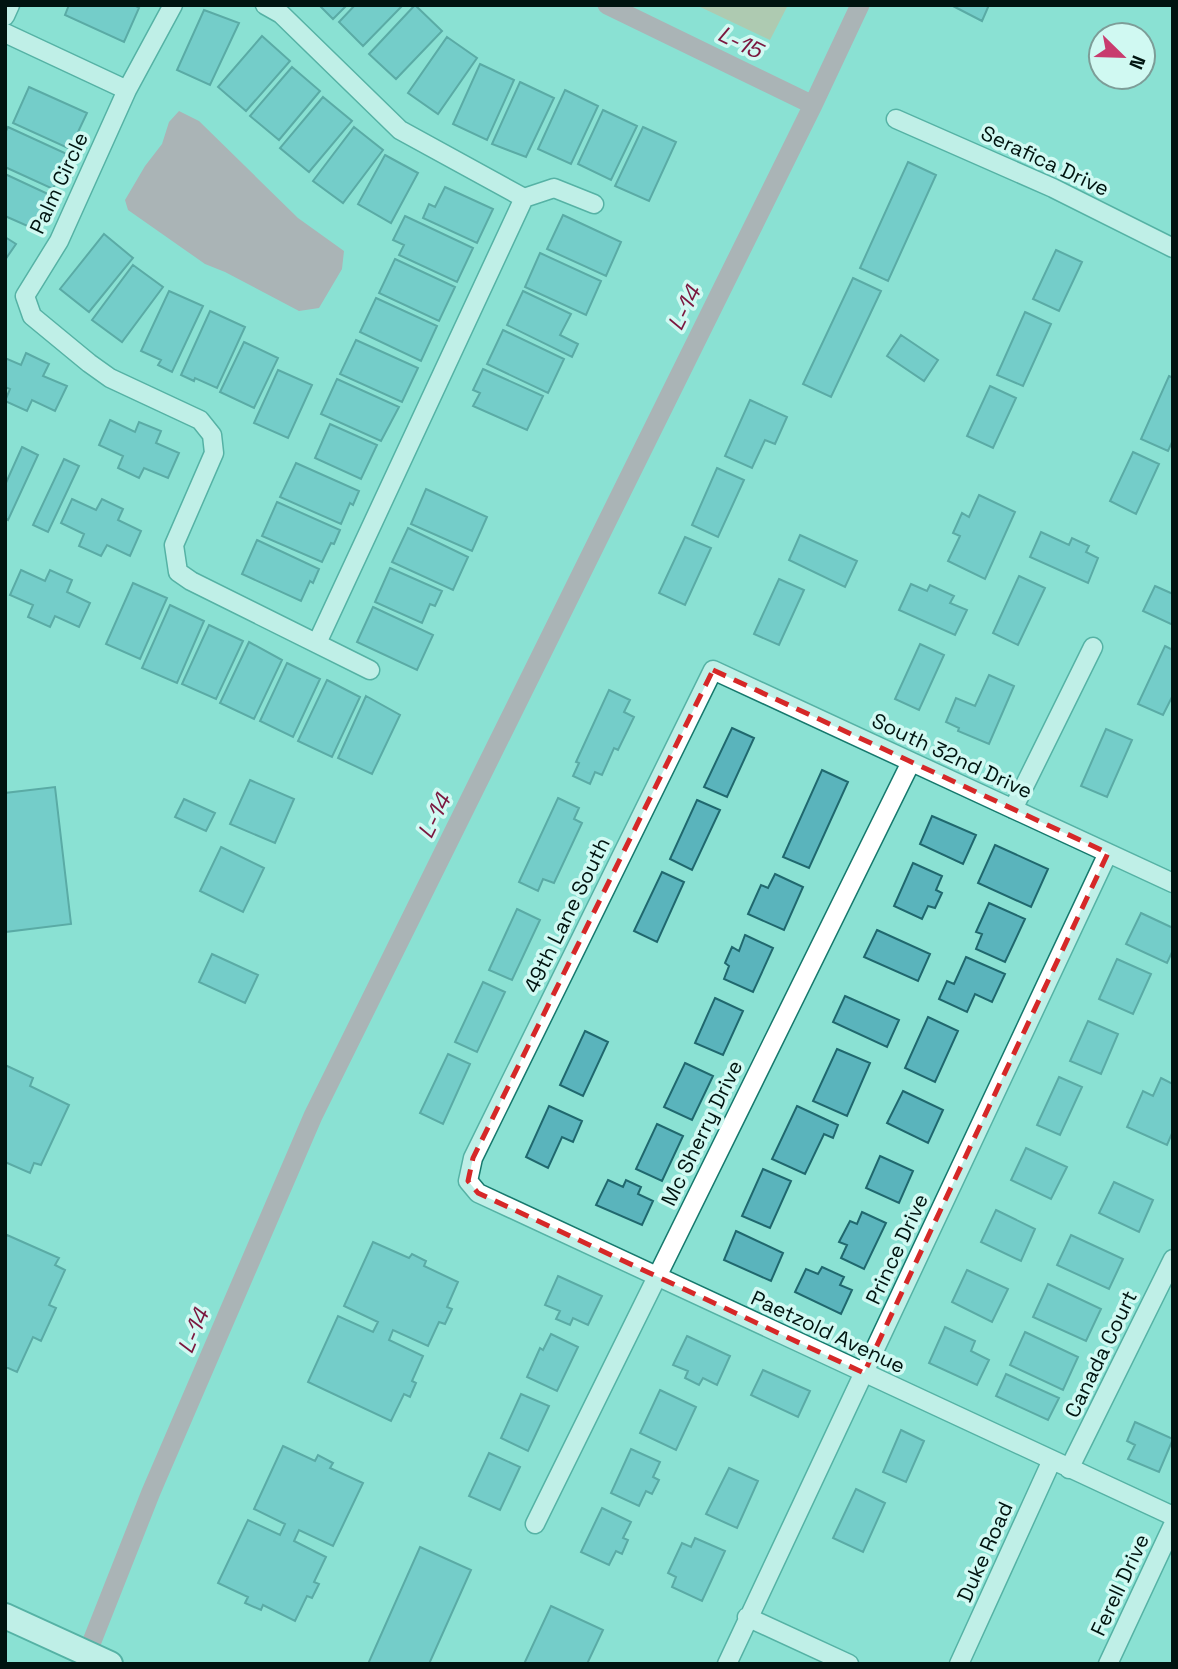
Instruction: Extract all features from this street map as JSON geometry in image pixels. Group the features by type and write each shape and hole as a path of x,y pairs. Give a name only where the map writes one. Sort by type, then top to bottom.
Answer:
{"main road":[{"path":"5,1616 110,1664"}],"street":[{"path":"5,16 10,5"},
{"name":"Palm Circle","path":"173,5 127,89 59,241 25,296 32,316 110,378 200,420 212,435 215,453 174,545 178,572 191,581 370,670"},
{"path":"265,5 281,13 400,130 524,198"},
{"path":"5,33 127,89"},
{"name":"Serafica Drive","path":"896,119 1041,182 1173,248"},
{"path":"317,643 524,198 554,188 594,204"},
{"path":"1013,809 1093,648"},
{"name":"South 32nd Drive","path":"713,670 1173,883"},
{"name":"49th Lane South","path":"468,1181 473,1158 713,670"},
{"name":"Mc Sherry Drive","path":"535,1524 911,762"},
{"name":"Prince Drive","path":"727,1664 1108,853"},
{"name":"Paetzold Avenue","path":"468,1181 478,1193 656,1278 1173,1516"},
{"name":"Canada Court","path":"1069,1469 1173,1259"},
{"name":"Duke Road","path":"959,1664 1052,1460"},
{"name":"Ferell Drive","path":"1108,1664 1173,1525"},
{"path":"747,1617 849,1664"}],"highlighted area":[{"path":"713,670 1108,853 864,1373 478,1193 468,1181 473,1158"}],"shaded area":[{"path":"696,5 788,5 770,40"},
{"path":"179,111 199,121 298,218 344,251 342,269 319,308 299,311 205,264 128,210 125,200 162,144 169,122"}],"building":[{"path":"69,5 134,5 139,8 124,42 65,15"},
{"path":"319,5 347,5 333,19"},
{"path":"355,5 403,5 363,46 339,22"},
{"path":"415,5 442,31 396,79 369,54"},
{"path":"951,5 989,5 982,21"},
{"path":"204,10 239,23 210,85 177,70"},
{"path":"262,36 290,61 246,111 218,87"},
{"path":"447,37 477,58 438,114 408,93"},
{"path":"480,64 514,80 487,140 453,124"},
{"path":"292,67 320,91 279,140 250,116"},
{"path":"520,82 554,98 526,157 492,144"},
{"path":"29,87 87,113 70,149 13,123"},
{"path":"565,90 598,106 571,164 538,149"},
{"path":"323,97 352,121 309,172 280,148"},
{"path":"603,110 637,126 611,180 578,164"},
{"path":"8,127 69,155 53,189 5,167 5,133"},
{"path":"354,127 383,150 343,203 313,181"},
{"path":"643,127 676,142 649,201 615,186"},
{"path":"385,155 418,173 391,223 358,204"},
{"path":"908,162 936,175 888,281 860,268"},
{"path":"5,174 48,194 32,228 5,216"},
{"path":"445,187 493,209 477,243 423,218 429,204 435,207"},
{"path":"563,215 621,242 606,276 547,249"},
{"path":"405,216 473,248 457,282 399,255 404,245 393,240"},
{"path":"104,234 133,258 89,312 60,289"},
{"path":"5,237 16,244 5,260"},
{"path":"1056,250 1082,262 1059,311 1033,299"},
{"path":"540,253 601,281 586,315 525,287"},
{"path":"395,259 455,287 439,321 379,293"},
{"path":"133,265 163,287 122,342 92,320"},
{"path":"853,278 881,291 831,397 803,384"},
{"path":"169,291 203,306 172,372 158,365 161,360 141,351"},
{"path":"523,291 571,314 560,335 578,344 572,357 507,325"},
{"path":"376,298 437,326 421,361 360,332"},
{"path":"210,311 245,327 217,388 181,375"},
{"path":"1025,312 1051,324 1023,386 997,375"},
{"path":"503,330 564,359 548,393 487,364"},
{"path":"901,335 938,360 924,381 887,356"},
{"path":"356,340 418,368 402,402 340,374"},
{"path":"244,342 278,358 254,408 220,392"},
{"path":"26,353 49,364 43,376 67,386 55,411 32,400 27,411 5,401 10,389 5,387 5,358 21,365"},
{"path":"483,369 543,396 527,430 473,406 480,393 473,390"},
{"path":"278,370 312,385 288,438 254,423"},
{"path":"1169,376 1173,378 1173,440 1168,451 1141,439"},
{"path":"337,379 399,407 381,441 321,414"},
{"path":"990,386 1016,398 993,448 967,436"},
{"path":"750,400 787,417 775,444 765,440 752,468 725,456"},
{"path":"110,420 135,432 139,422 161,431 156,443 179,453 168,478 144,468 139,478 118,468 123,456 99,445"},
{"path":"330,424 377,445 361,479 315,458"},
{"path":"22,447 38,455 8,520 5,518 5,485"},
{"path":"1133,452 1159,464 1136,514 1110,501"},
{"path":"64,459 79,466 48,532 33,525"},
{"path":"296,463 359,491 353,505 350,503 341,524 280,497"},
{"path":"717,468 744,480 718,537 692,525"},
{"path":"426,489 487,517 472,551 411,524"},
{"path":"979,495 1015,512 985,579 948,561 960,536 953,533 962,513 969,517"},
{"path":"72,499 96,510 102,499 123,509 118,520 141,531 130,556 107,545 101,556 79,546 84,534 61,523"},
{"path":"277,502 340,530 322,562 262,536"},
{"path":"408,528 468,557 453,590 392,562"},
{"path":"1041,532 1069,545 1072,538 1089,546 1086,552 1098,558 1088,583 1030,557"},
{"path":"800,535 857,561 845,587 789,560"},
{"path":"685,537 711,548 685,605 659,593"},
{"path":"257,540 319,569 301,601 242,574"},
{"path":"390,568 442,591 435,606 430,604 422,623 375,602"},
{"path":"21,570 45,581 50,570 72,580 67,592 90,603 79,627 55,616 50,627 28,617 33,605 10,595"},
{"path":"1019,576 1045,588 1018,645 993,633"},
{"path":"779,579 804,590 779,645 754,634"},
{"path":"133,583 167,598 140,659 106,644"},
{"path":"911,584 927,591 930,585 954,596 950,603 967,610 955,635 899,610"},
{"path":"1155,586 1173,594 1173,625 1143,611"},
{"path":"170,605 204,621 177,683 142,668"},
{"path":"373,607 433,635 417,670 357,642"},
{"path":"209,625 243,641 216,699 182,684"},
{"path":"249,642 282,660 254,719 220,703"},
{"path":"920,644 944,655 919,710 895,699"},
{"path":"1165,646 1173,650 1173,695 1163,715 1138,704"},
{"path":"287,663 320,679 293,737 260,721"},
{"path":"989,675 1014,686 989,744 958,731 959,728 946,722 956,698 975,706"},
{"path":"327,680 360,697 332,757 298,741"},
{"path":"609,690 630,700 624,712 634,717 618,750 614,748 602,775 595,772 590,784 573,776 579,763 576,762"},
{"path":"366,696 400,715 372,774 338,758"},
{"path":"732,728 754,738 727,797 704,787"},
{"path":"1106,729 1132,740 1107,797 1081,786"},
{"path":"822,770 848,782 809,868 783,857"},
{"path":"250,780 294,799 275,843 230,824"},
{"path":"55,787 71,924 5,932 5,793"},
{"path":"558,798 579,808 574,819 582,823 554,883 543,879 538,891 519,882"},
{"path":"184,799 215,813 206,831 175,817"},
{"path":"697,800 720,810 692,870 670,859"},
{"path":"932,816 976,835 963,864 920,844"},
{"path":"995,845 1048,869 1031,907 978,883"},
{"path":"221,847 264,868 243,912 200,891"},
{"path":"913,863 942,876 936,890 942,893 935,908 928,906 922,919 894,906"},
{"path":"662,872 684,882 657,942 634,931"},
{"path":"775,874 803,887 784,930 748,914 761,885 768,888"},
{"path":"989,903 1025,919 1005,962 976,949 982,934 976,932"},
{"path":"517,909 540,920 512,980 489,970"},
{"path":"1141,913 1173,928 1173,950 1167,963 1126,944"},
{"path":"877,930 930,954 918,981 864,957"},
{"path":"745,935 773,948 753,992 724,979 729,966 725,963 732,947 739,951"},
{"path":"212,954 258,975 245,1003 199,982"},
{"path":"966,957 1005,974 992,1002 975,994 967,1012 939,999 947,981 954,984"},
{"path":"1117,959 1151,974 1133,1014 1099,999"},
{"path":"483,982 505,992 477,1052 455,1042"},
{"path":"845,996 899,1020 887,1047 833,1022"},
{"path":"715,998 743,1011 723,1055 695,1043"},
{"path":"928,1017 958,1031 935,1082 905,1068"},
{"path":"1088,1021 1118,1034 1101,1074 1070,1061"},
{"path":"585,1031 608,1042 583,1096 560,1085"},
{"path":"837,1049 870,1063 847,1116 813,1101"},
{"path":"448,1054 470,1064 443,1124 420,1113"},
{"path":"685,1063 713,1076 692,1120 664,1107"},
{"path":"5,1065 33,1078 30,1086 69,1105 41,1165 34,1163 30,1173 5,1162"},
{"path":"1059,1077 1082,1087 1060,1135 1037,1125"},
{"path":"1161,1078 1173,1084 1173,1131 1167,1145 1127,1127 1143,1091 1153,1096"},
{"path":"903,1091 943,1110 928,1143 887,1123"},
{"path":"549,1106 582,1121 573,1142 562,1137 548,1168 526,1157"},
{"path":"797,1106 838,1125 833,1138 824,1134 805,1174 772,1159"},
{"path":"657,1124 683,1136 662,1181 636,1169"},
{"path":"1026,1148 1067,1167 1051,1199 1011,1180"},
{"path":"880,1156 913,1171 899,1203 866,1188"},
{"path":"763,1169 791,1181 770,1228 742,1216"},
{"path":"608,1180 623,1187 626,1180 641,1187 638,1194 653,1201 642,1225 596,1205"},
{"path":"1114,1182 1153,1200 1139,1232 1099,1213"},
{"path":"996,1210 1035,1229 1021,1261 981,1242"},
{"path":"862,1212 886,1223 864,1269 841,1258 847,1245 839,1242 850,1221 857,1224"},
{"path":"736,1231 783,1253 771,1281 724,1260"},
{"path":"7,1235 59,1258 55,1265 65,1270 49,1305 56,1308 41,1341 33,1337 17,1372 6,1367 5,1370"},
{"path":"1071,1235 1123,1259 1109,1289 1057,1265"},
{"path":"373,1242 409,1258 412,1254 426,1261 424,1266 458,1282 447,1307 452,1309 445,1324 439,1322 428,1346 393,1330 389,1340 423,1356 412,1381 416,1383 410,1397 404,1394 391,1421 308,1382 338,1316 373,1332 378,1322 344,1306"},
{"path":"822,1267 844,1277 840,1285 852,1290 841,1314 795,1292 806,1269 818,1274"},
{"path":"967,1270 1008,1289 992,1322 952,1302"},
{"path":"558,1276 602,1296 588,1325 573,1318 570,1325 556,1319 560,1311 545,1305"},
{"path":"1048,1284 1101,1309 1086,1341 1033,1317"},
{"path":"945,1327 975,1341 971,1351 989,1360 977,1385 929,1363"},
{"path":"1025,1332 1078,1357 1063,1390 1010,1365"},
{"path":"551,1334 578,1347 557,1391 527,1377 540,1348 543,1350"},
{"path":"687,1336 730,1356 717,1385 703,1378 699,1385 685,1378 688,1371 673,1365"},
{"path":"763,1370 810,1391 798,1417 751,1395"},
{"path":"1006,1374 1059,1398 1048,1420 996,1396"},
{"path":"660,1390 696,1407 676,1450 640,1433"},
{"path":"521,1394 549,1406 528,1451 501,1438"},
{"path":"1135,1422 1173,1439 1159,1472 1128,1459 1135,1445 1127,1441"},
{"path":"901,1430 924,1441 906,1482 883,1472"},
{"path":"283,1446 315,1461 318,1455 333,1463 330,1468 363,1483 333,1546 299,1530 294,1541 326,1557 314,1582 319,1584 312,1598 307,1596 295,1621 263,1605 261,1610 245,1603 248,1597 218,1583 248,1520 280,1535 285,1524 254,1509"},
{"path":"631,1449 660,1462 653,1477 659,1480 652,1494 646,1491 639,1506 611,1493"},
{"path":"489,1453 520,1467 500,1510 469,1496"},
{"path":"729,1468 758,1481 737,1528 706,1514"},
{"path":"856,1489 885,1503 863,1552 833,1538"},
{"path":"602,1508 631,1522 623,1538 628,1540 622,1554 616,1551 609,1565 581,1552"},
{"path":"695,1538 725,1551 702,1601 672,1587 676,1577 668,1573 682,1543 691,1547"},
{"path":"420,1547 471,1570 429,1664 368,1664"},
{"path":"551,1606 603,1630 587,1664 524,1664"}],"waterway":[{"name":"L-15","path":"607,5 813,105"},
{"name":"L-14","path":"83,1664 151,1492 313,1116 860,5"}]}
